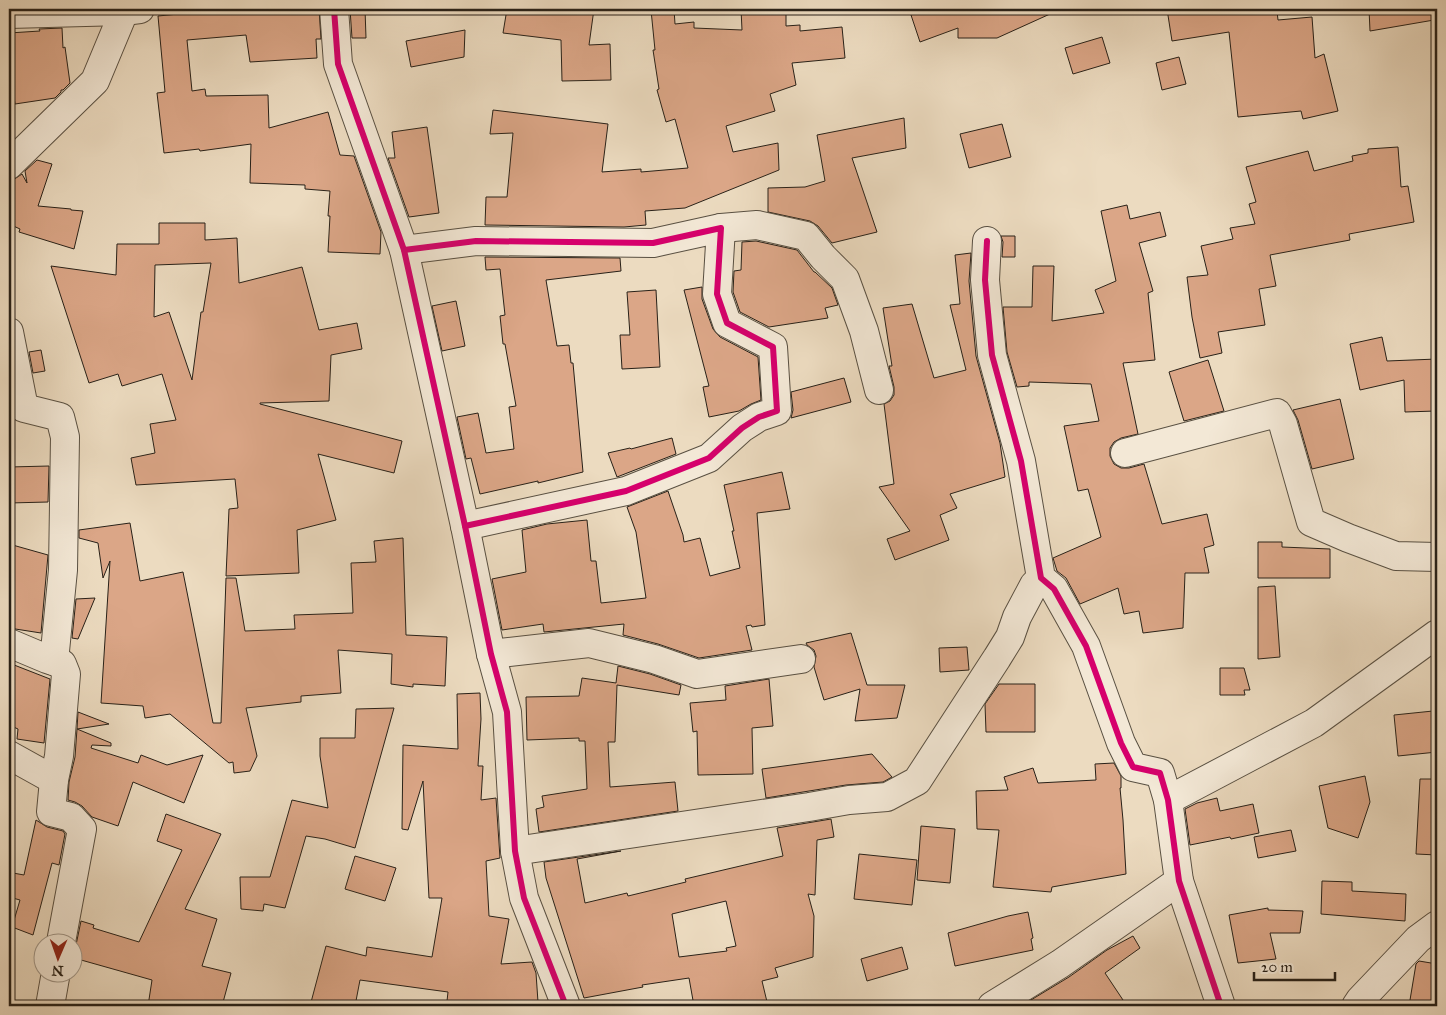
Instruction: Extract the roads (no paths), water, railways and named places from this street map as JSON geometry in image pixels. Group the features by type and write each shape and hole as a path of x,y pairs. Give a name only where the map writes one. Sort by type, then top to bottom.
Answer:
{"street":[{"path":"334,9 338,64 404,250 465,526 491,654 507,712 515,851 524,898 566,1006"},
{"path":"9,14 130,10 95,81 9,165"},
{"path":"404,250 476,241 653,243 721,228 757,225 806,236 823,257 845,279 864,331 879,390"},
{"path":"465,526 626,491 709,458 742,428 759,417 777,411 774,347 727,323 717,294 721,228"},
{"path":"987,241 984,280 992,355 1022,461 1041,578 1054,589 1086,646 1121,743 1134,767 1160,773 1168,800 1179,881 1221,1006"},
{"path":"9,332 16,408 60,417 65,437 63,570 54,661"},
{"path":"1126,453 1277,413 1283,424 1311,522 1396,556 1437,557"},
{"path":"515,851 849,800 887,797 917,781 1010,637 1017,617 1034,585 1041,578"},
{"path":"1168,800 1314,723 1437,634"},
{"path":"9,643 62,664 66,674 59,756 54,780 51,812 71,817 82,830 63,932"},
{"path":"491,654 589,643 654,659 697,674 801,659"},
{"path":"9,755 54,780"},
{"path":"992,1006 1060,964 1179,881"},
{"path":"1356,1006 1418,939 1437,925"},
{"path":"50,1006 54,982"}]}
